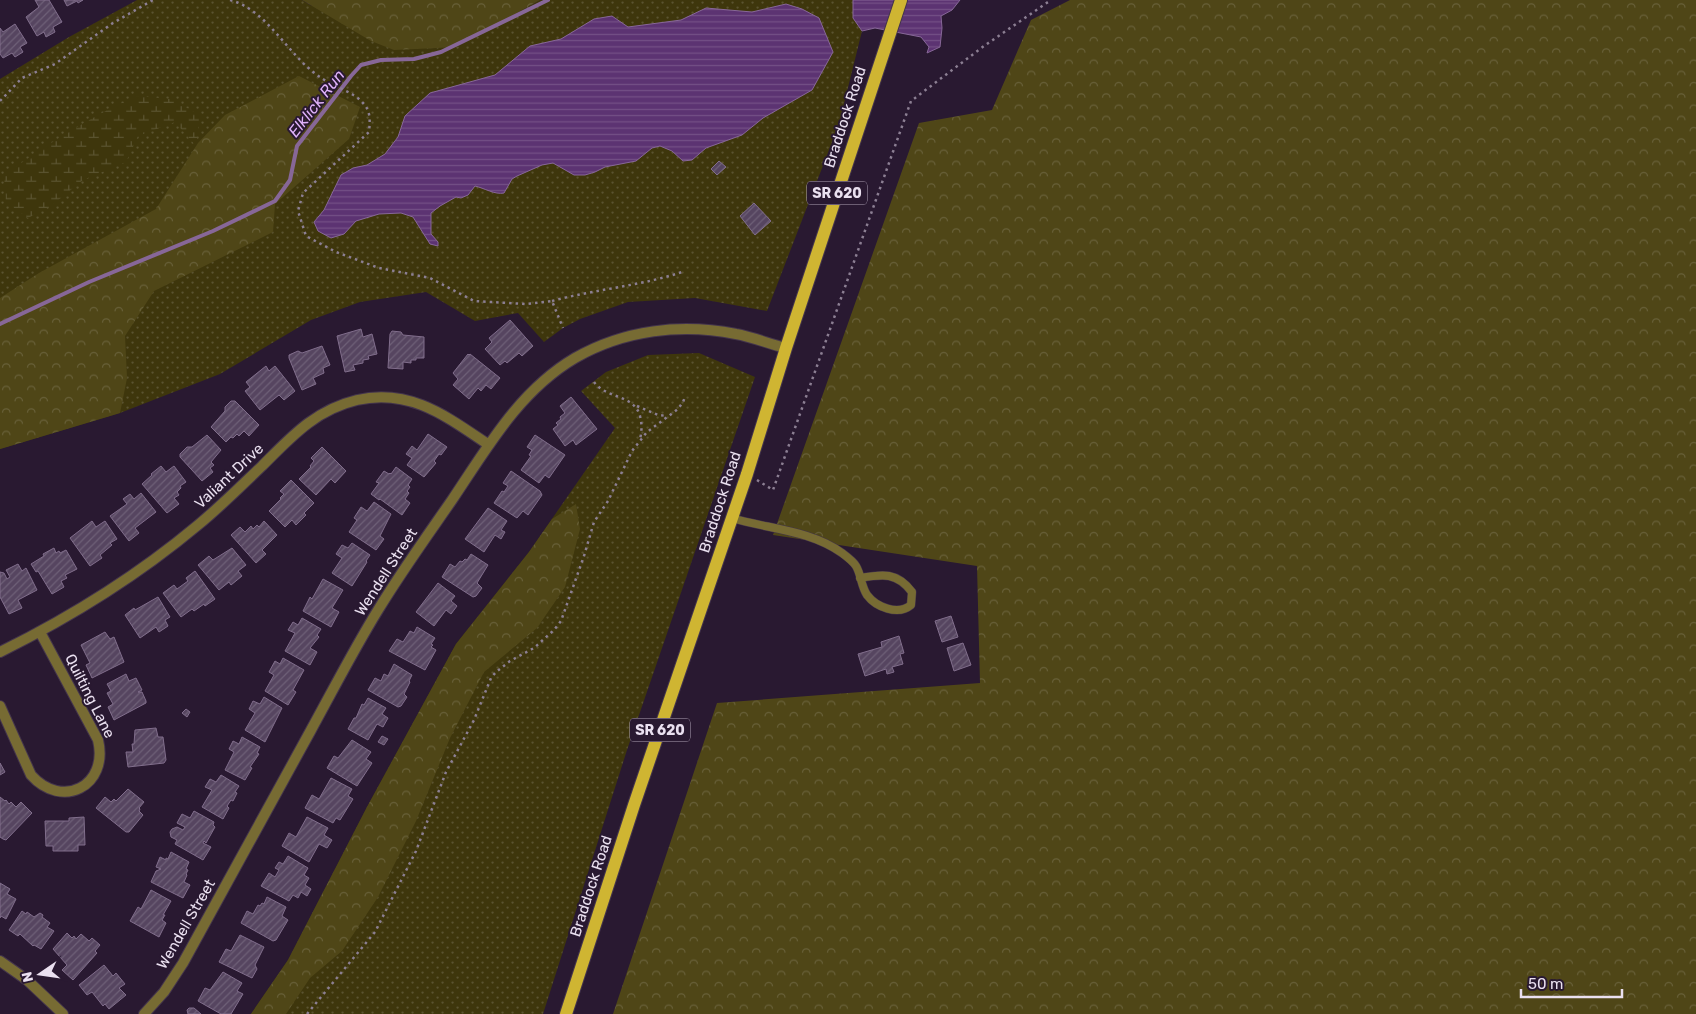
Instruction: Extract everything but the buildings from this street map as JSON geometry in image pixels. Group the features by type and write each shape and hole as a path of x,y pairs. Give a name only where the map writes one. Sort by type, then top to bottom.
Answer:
{"main road":[{"name":"Braddock Road","path":"566,1014 634,804 747,474 786,348 901,0"}],"street":[{"name":"Wendell Street","path":"144,1014 164,992 183,963 376,612 489,445 513,412 531,392 553,373 596,348 623,338 653,331 683,328 710,330 738,334 786,348"},
{"name":"Valiant Drive","path":"0,652 40,632 113,588 161,555 235,493 303,426 320,414 340,405 358,400 380,398 401,399 418,403 436,410 489,445"},
{"name":"Quilting Lane","path":"0,706 31,775 39,784 54,791 69,792 90,782 100,762 101,751 98,740 40,632"},
{"path":"0,961 27,980 63,1014"}],"lane":[{"path":"732,518 818,539 842,553 856,566 860,578 867,595 877,604 898,610 911,605 912,592 901,579 892,576 860,578"}],"path":[{"path":"0,100 22,78 55,64 113,23 153,0"},
{"path":"230,0 250,8 303,63 320,77 363,102 370,114 370,132 303,193 298,211 306,236 336,252 379,268 430,278 474,301 526,304 552,301 662,279 685,271"},
{"path":"747,474 773,490 911,101 984,46 1051,0"},
{"path":"552,301 564,328"},
{"path":"594,382 602,390 627,400 636,406 658,415 668,416"},
{"path":"307,1014 375,932 416,851 446,772 474,720 491,678 510,662 534,648 561,621 594,522 608,501 632,451 647,432 682,405 685,397"},
{"path":"636,406 641,421 639,441"}],"green space":[{"path":"137,0 302,0 310,5 457,47 540,0 853,0 855,16 862,31 839,124 767,311 695,298 628,302 580,319 563,328 544,342 518,313 475,321 426,292 360,302 311,320 220,374 120,413 0,449 0,79 69,37"},
{"path":"302,0 540,0 457,47 394,50 371,41"},
{"path":"1070,0 1696,0 1696,1014 613,1014 717,703 980,683 977,566 773,535 919,123 992,110 1031,20"},
{"path":"299,76 360,107 349,139 275,204 273,232 154,291 125,336 127,378 120,413 0,449 0,298 39,273 156,209 198,143 225,115"},
{"path":"137,96 170,99 200,115 196,146 175,122 138,136 126,162 83,180 51,206 28,218 6,202 4,175 69,132"},
{"path":"699,353 755,377 627,750 543,1014 251,1014 288,960 367,807 456,644 529,552 615,428 581,391 606,372 648,355"},
{"path":"576,504 580,529 565,587 537,628 484,672 450,738 416,821 378,897 342,951 310,978 286,1014 251,1014 288,960 367,807 456,644 529,552 552,519"}],"shaded area":[{"path":"853,0 960,0 952,10 941,16 940,47 927,53 929,47 921,37 875,28 862,31 853,18"},
{"path":"786,4 802,9 819,18 833,52 812,90 763,118 742,135 706,148 692,160 683,161 672,151 660,146 652,148 636,161 605,167 585,175 574,175 553,163 542,165 512,179 504,193 493,192 475,186 468,195 461,198 456,197 431,213 431,234 438,242 438,246 430,244 413,217 401,213 379,214 356,221 344,234 331,238 318,231 314,222 324,210 341,175 353,168 367,165 385,154 398,137 405,116 430,93 495,75 530,46 561,39 594,19 612,16 628,27 681,20 706,8 752,12"}],"waterway":[{"name":"Elklick Run","path":"0,324 89,282 213,231 275,201 290,180 297,146 361,65 381,60 414,59 441,52 548,0"}]}
